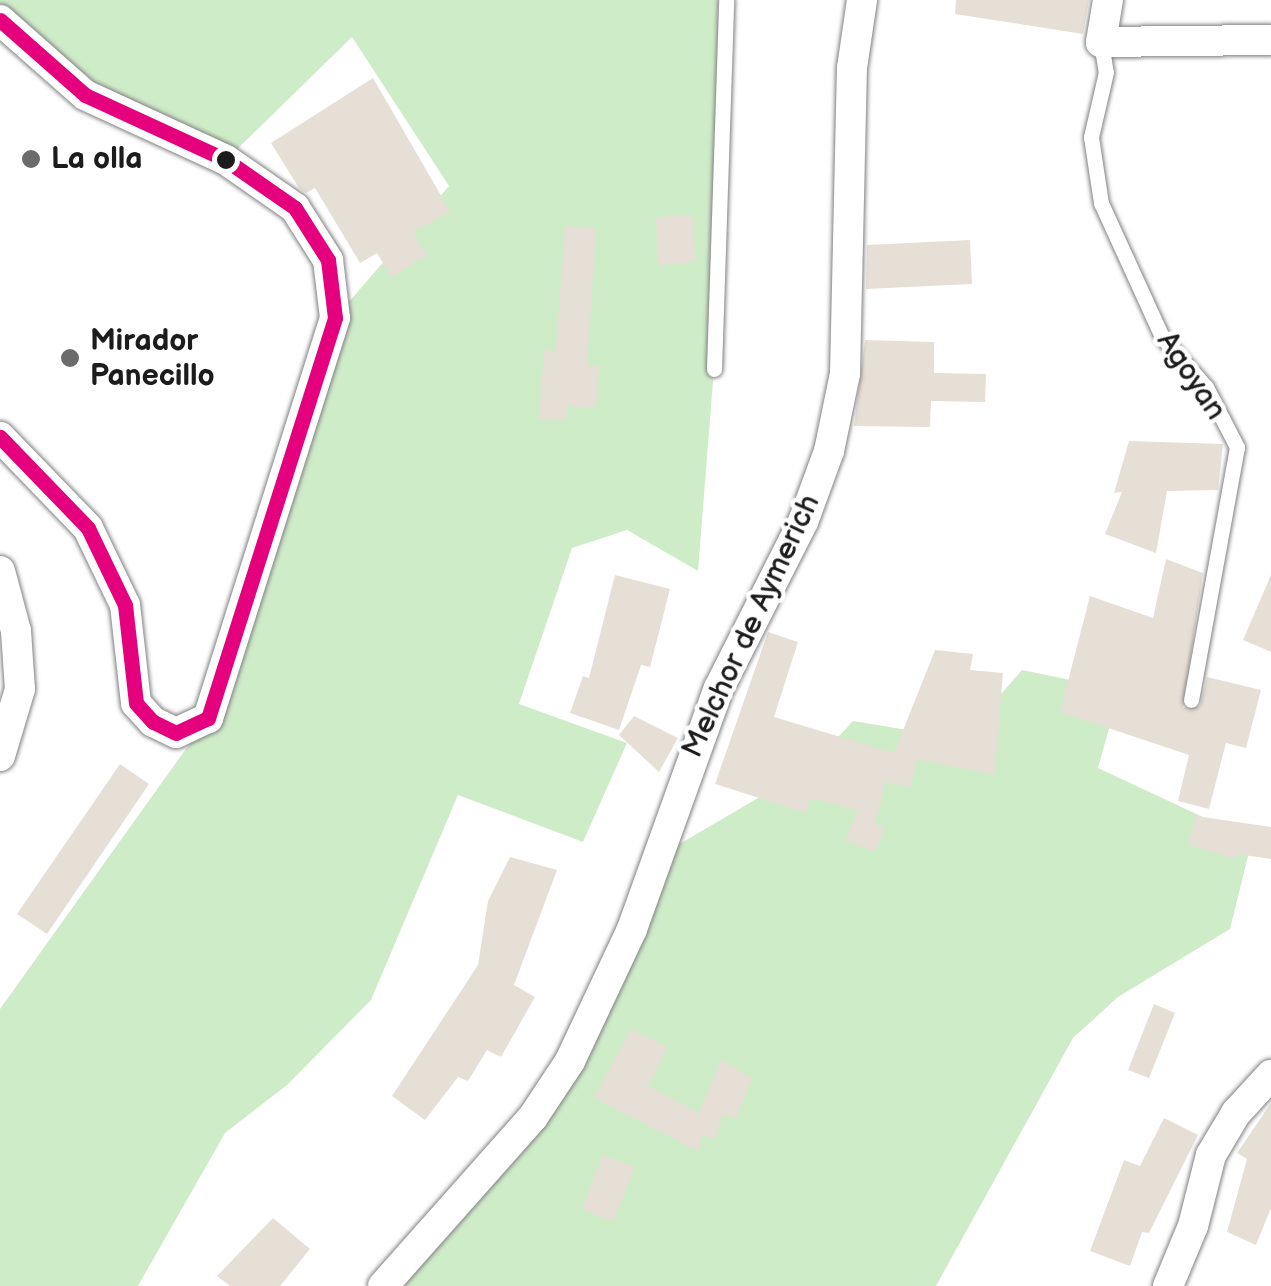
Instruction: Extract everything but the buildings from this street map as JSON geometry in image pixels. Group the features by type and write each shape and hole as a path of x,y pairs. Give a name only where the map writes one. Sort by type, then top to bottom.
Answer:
{"street":[{"name":"Melchor de Aymerich","path":"383,1286 533,1117 570,1061 632,929 719,688 823,469 845,374 852,68 862,0"},
{"name":"Agoyan","path":"1101,42 1108,0"},
{"path":"0,20 85,95 226,160 294,208 328,260 335,318 208,718 176,733 153,722 136,704 125,605 88,528 0,436"},
{"path":"1101,42 1271,40"},
{"path":"0,571 16,630 20,689 0,756"},
{"path":"1168,1286 1211,1155 1236,1113 1271,1075"}],"lane":[{"path":"714,369 726,0"},
{"name":"Agoyan","path":"1101,42 1106,72 1092,137 1100,203 1162,337 1206,387 1237,447 1191,700"}],"green space":[{"path":"0,0 718,0 714,369 698,571 627,530 572,548 519,704 627,743 583,842 458,795 371,1000 287,1085 225,1133 138,1286 0,1286 0,1009 208,718 335,318 449,186 352,37 226,160 85,95 0,20"},
{"path":"1022,670 1120,690 1098,768 1252,840 1230,929 1118,997 1073,1038 936,1286 377,1286 533,1117 659,856 809,768 853,721 962,739"}],"transit line":[{"path":"0,20 85,95 226,160 295,208 328,260 335,318 208,718 176,733 153,722 136,703 125,605 88,528 0,437"}],"place":[{"name":"La olla","path":"31,159"},
{"name":"Mirador Panecillo","path":"70,358"}]}
